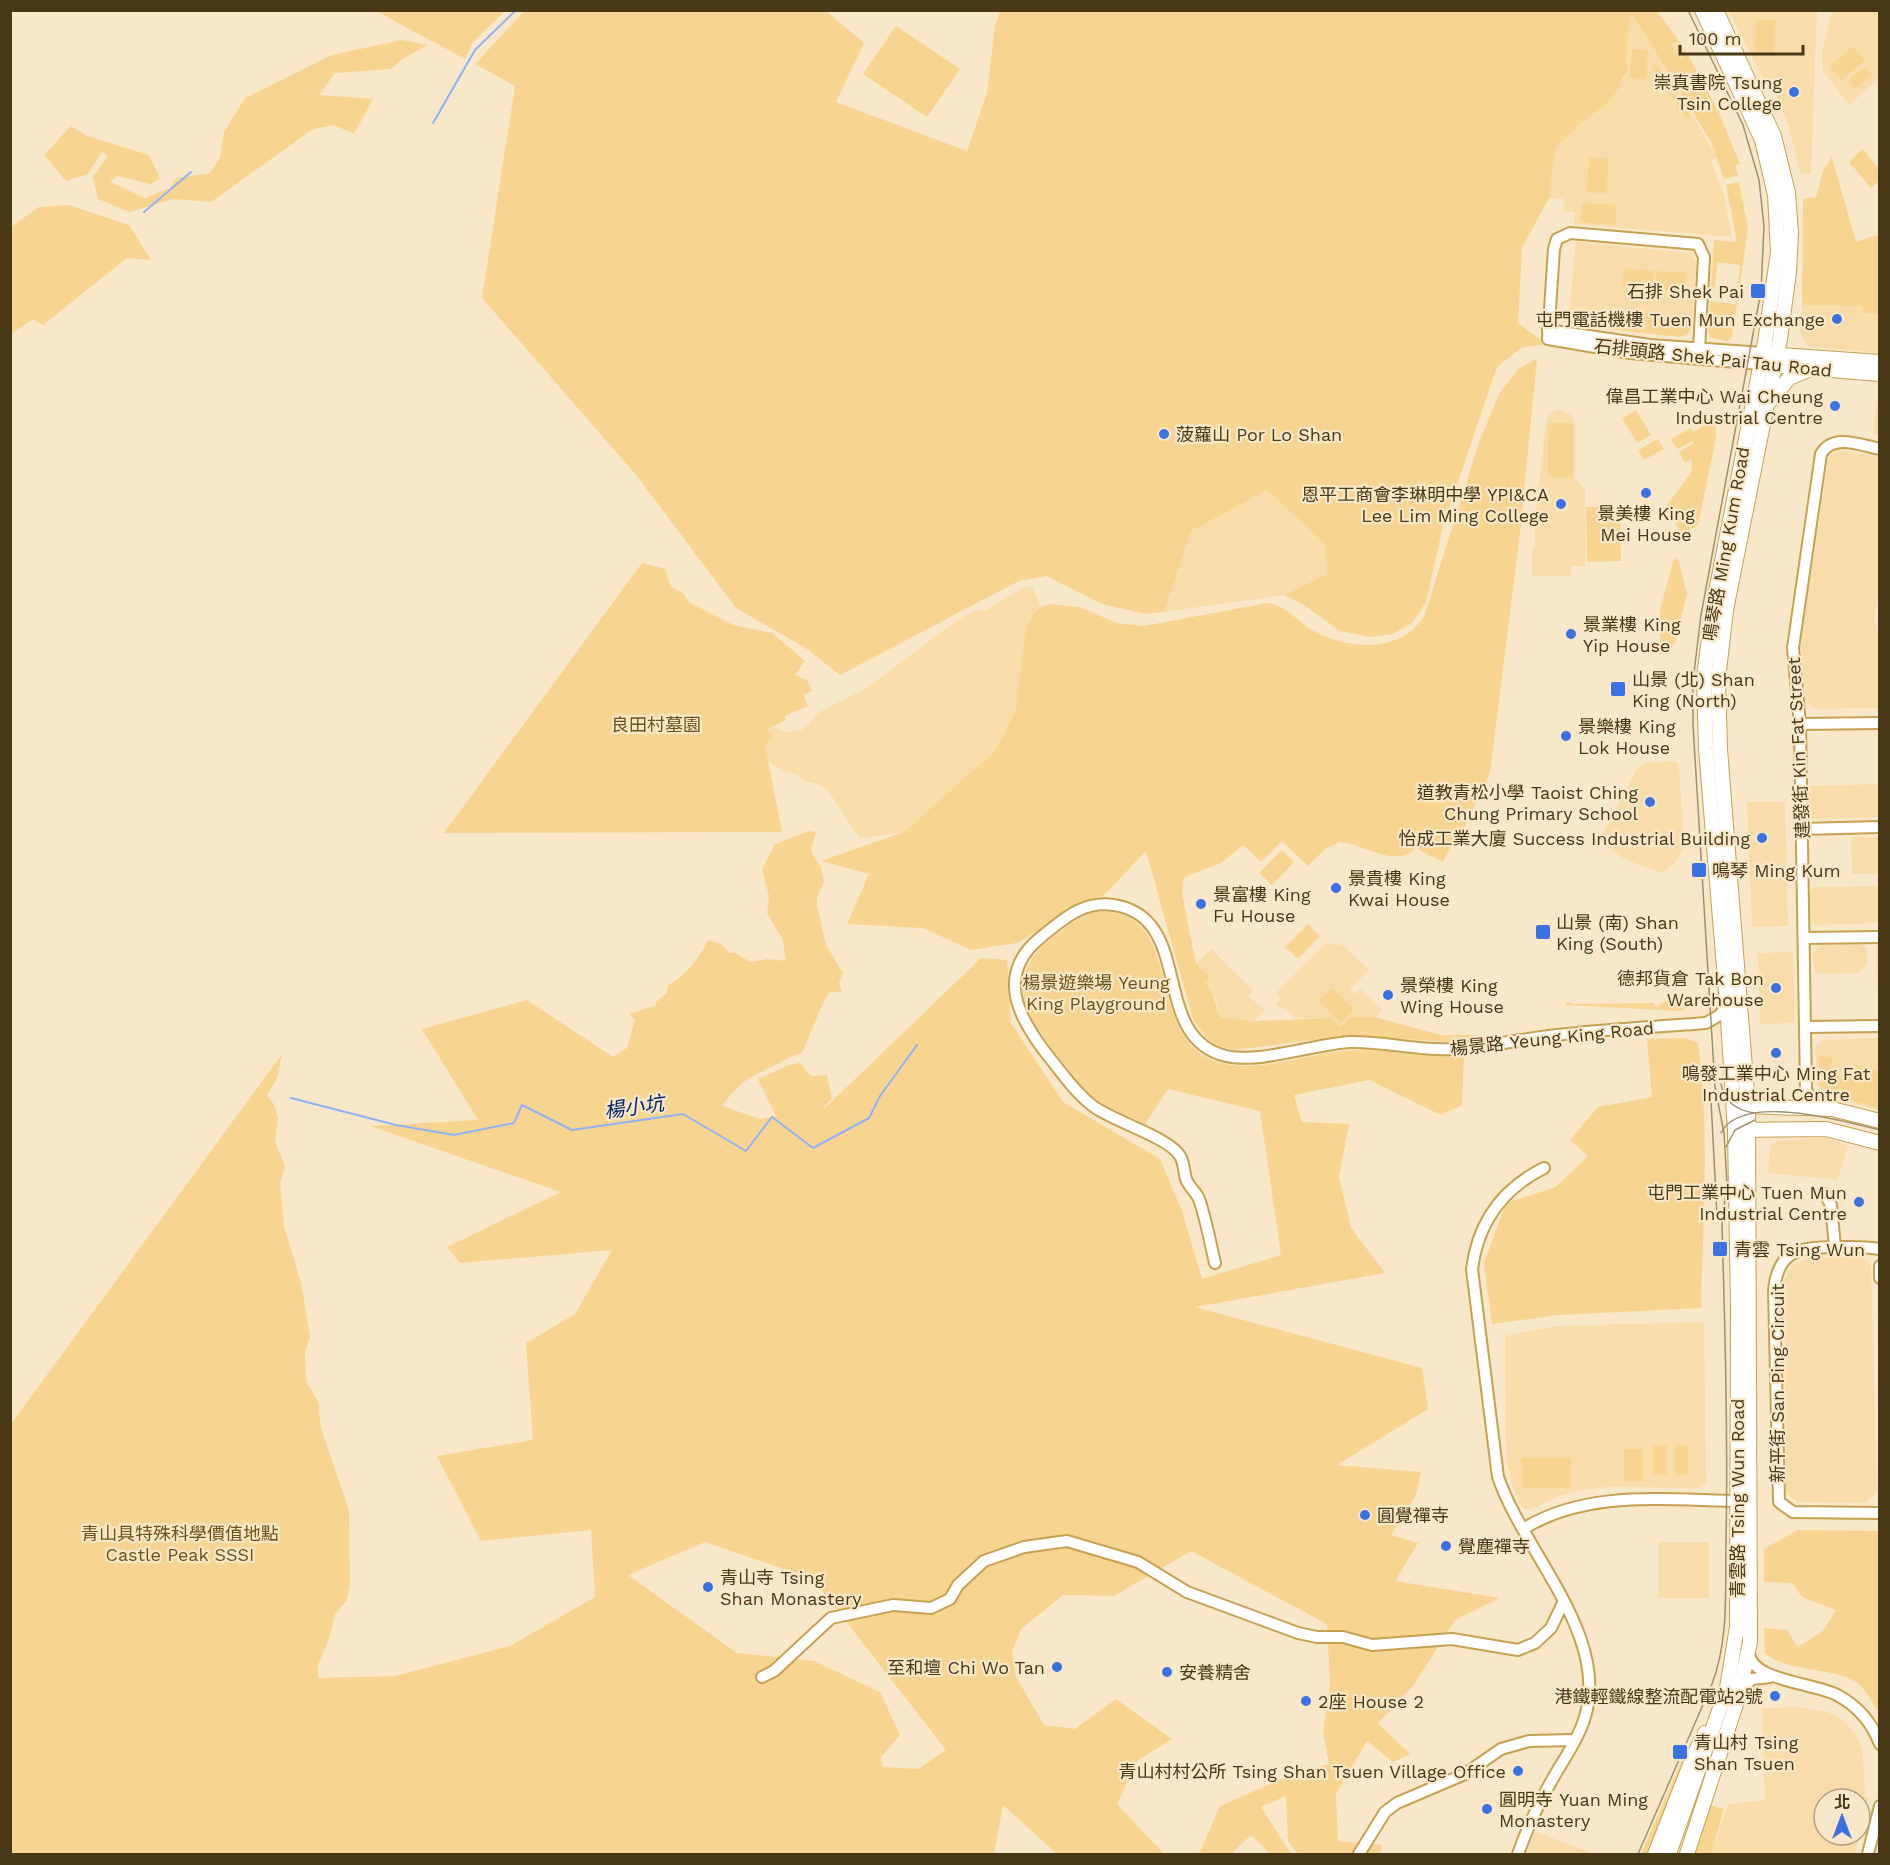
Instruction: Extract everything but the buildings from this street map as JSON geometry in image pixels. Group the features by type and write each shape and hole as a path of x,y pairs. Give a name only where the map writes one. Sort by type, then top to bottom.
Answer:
{"main road":[{"name":"鳴琴路 Ming Kum Road","path":"1702,10 1755,122 1767,158 1775,195 1778,233 1777,271 1713,607 1704,678 1706,750 1734,1106 1741,1130"},
{"name":"鳴琴路 Ming Kum Road","path":"1716,10 1767,117 1786,184 1791,252 1776,360 1726,610 1718,679 1720,749 1748,1106 1741,1130"},
{"name":"石排頭路 Shek Pai Tau Road","path":"1761,359 1880,363"},
{"name":"石排頭路 Shek Pai Tau Road","path":"1776,360 1814,369 1880,374"},
{"path":"1767,407 1788,378 1814,369"},
{"path":"1746,1077 1759,1095 1776,1106"},
{"path":"1734,1106 1816,1107 1880,1121"},
{"path":"1741,1130 1826,1129 1880,1143"},
{"name":"青雲路 Tsing Wun Road","path":"1669,1854 1749,1652 1744,1501 1741,1130"},
{"name":"青雲路 Tsing Wun Road","path":"1687,1854 1734,1690 1744,1501"},
{"path":"1655,1854 1693,1757 1734,1690"}],"street":[{"path":"1548,334 1554,249 1560,236 1570,233 1694,243 1704,254 1699,349"},
{"name":"石排頭路 Shek Pai Tau Road","path":"1548,334 1630,353 1761,359"},
{"name":"石排頭路 Shek Pai Tau Road","path":"1548,334 1699,349 1761,359"},
{"name":"建發街 Kin Fat Street","path":"1816,1107 1806,1090 1800,724 1793,632 1819,459 1826,447 1837,441 1880,449"},
{"path":"1800,724 1880,723"},
{"path":"1802,829 1880,827"},
{"name":"楊景路 Yeung King Road","path":"1215,1263 1198,1196 1187,1184 1180,1156 1168,1145 1095,1108 1077,1092 1035,1041 1020,1014 1015,995 1015,980 1024,954 1038,939 1080,909 1103,904 1118,905 1146,920 1162,945 1180,1012 1188,1029 1205,1047 1231,1057 1250,1057 1351,1042 1448,1049 1567,1034 1706,1023"},
{"path":"1804,938 1880,937"},
{"path":"1706,1023 1720,1015 1727,1004"},
{"path":"1706,1023 1721,1030 1730,1040"},
{"path":"1806,1027 1880,1026"},
{"path":"1518,1854 1539,1804 1575,1740 1588,1704 1589,1665 1581,1639 1505,1494 1497,1470 1493,1420 1473,1293 1472,1269 1478,1237 1494,1208 1516,1185 1544,1168"},
{"path":"1825,1194 1831,1205 1835,1247"},
{"name":"新平街 San Ping Circuit","path":"1880,1249 1807,1248 1795,1252 1782,1263 1776,1278 1777,1498 1781,1506 1793,1512 1880,1513"},
{"path":"1880,1266 1880,1278"},
{"path":"1523,1529 1560,1510 1600,1501 1744,1501"},
{"path":"762,1677 774,1671 831,1618 893,1605 931,1608 950,1599 958,1585 984,1561 1024,1547 1067,1541 1138,1562 1187,1592 1298,1633 1343,1636 1369,1644 1452,1639 1521,1649 1535,1643 1551,1628 1563,1603"},
{"path":"1749,1652 1750,1662 1754,1667 1779,1678 1821,1688 1845,1699 1864,1716 1880,1744"},
{"path":"1734,1690 1752,1679 1779,1678"},
{"path":"1359,1854 1385,1812 1397,1803 1465,1774 1501,1749 1529,1741 1575,1740"},
{"path":"1868,1854 1880,1806"}],"shaded area":[{"name":"崇真書院 Tsung Tsin College","path":"1729,11 1817,11 1811,174 1801,174 1789,127 1777,97 1770,83 1766,85"},
{"path":"1832,11 1879,11 1879,78 1849,105 1823,71 1822,52"},
{"path":"1632,13 1717,157 1711,160 1724,196 1732,237 1574,224 1575,212 1563,211 1564,199 1549,198 1556,148 1583,121 1607,103 1624,79 1628,59 1628,27"},
{"path":"1679,41 1688,55 1680,59 1671,44"},
{"path":"1576,242 1692,253 1696,263 1692,317 1609,311 1608,314 1569,311"},
{"name":"屯門電話機樓 Tuen Mun Exchange","path":"1802,305 1863,306 1863,313 1879,314 1879,353 1808,346 1800,333"},
{"path":"1879,386 1880,435 1873,434"},
{"name":"恩平工商會李琳明中學 YPI&CA Lee Lim Ming College","path":"1557,409 1569,413 1575,421 1575,479 1585,490 1585,566 1571,566 1571,576 1532,576 1532,549 1535,549 1535,519 1546,421 1548,416"},
{"path":"1840,450 1879,457 1880,585 1874,618 1879,637 1879,708 1815,709 1806,701 1801,648 1804,618 1828,461 1833,452"},
{"path":"1267,490 1325,544 1327,574 1284,595 1164,612 1191,531"},
{"path":"1024,587 1032,587 1041,607 1026,626 1015,713 995,751 904,832 860,839 829,792 820,785 801,780 799,775 785,772 768,761 763,731 773,727 788,732 804,729 818,713 868,687 956,621 972,612 988,609"},
{"name":"道教青松小學 Taoist Ching Chung Primary School","path":"1675,761 1679,765 1684,846 1678,860 1663,873 1623,859 1604,842 1602,835 1637,768 1645,763"},
{"path":"1879,784 1879,817 1812,819 1806,814 1806,786"},
{"path":"1747,802 1785,802 1788,926 1752,927"},
{"path":"1851,837 1879,837 1879,874 1852,874"},
{"path":"1879,886 1879,923 1815,925 1808,918 1808,894 1814,887"},
{"path":"1326,943 1343,945 1369,970 1350,989 1355,994 1360,989 1382,1010 1375,1017 1351,1017 1341,1027 1331,1018 1295,1018 1283,1006 1280,1009 1276,1005 1281,999 1276,993"},
{"path":"1860,944 1867,947 1867,965 1859,973 1815,974 1812,954 1821,945"},
{"path":"1876,945 1879,945 1879,1016 1878,1010"},
{"path":"1211,949 1253,990 1248,996 1265,1010 1254,1021 1227,1019 1220,1015 1215,996 1204,983 1196,964"},
{"name":"德邦貨倉 Tak Bon Warehouse","path":"1793,952 1795,1023 1760,1024 1758,953"},
{"path":"1879,1038 1879,1110 1826,1096 1817,1085 1815,1047 1823,1040"},
{"path":"1825,1138 1848,1145 1838,1180 1768,1173 1770,1146 1777,1141"},
{"path":"1862,1256 1871,1265 1877,1491 1866,1503 1797,1502 1786,1492 1784,1281 1793,1265 1808,1258"},
{"path":"1704,1322 1706,1482 1700,1488 1607,1487 1582,1490 1559,1496 1532,1509 1523,1509 1513,1487 1506,1461 1505,1336 1556,1326"},
{"path":"1658,1542 1709,1542 1709,1598 1658,1598"},
{"path":"1794,1707 1828,1712 1843,1720 1856,1734 1863,1752 1865,1787 1812,1787 1812,1847 1857,1847 1856,1854 1711,1854 1728,1804 1765,1800 1762,1708"},
{"path":"1536,1832 1595,1854 1527,1854"}],"green space":[{"path":"376,11 505,11 472,43 465,59"},
{"path":"524,11 826,11 864,43 836,102 967,151 987,93 995,26 1000,11 1657,11 1679,41 1671,45 1680,59 1688,55 1719,113 1740,164 1735,165 1738,176 1724,179 1711,142 1632,14 1628,27 1627,69 1619,88 1607,104 1583,121 1556,148 1549,198 1522,248 1518,323 1546,344 1521,348 1497,367 1443,526 1426,602 1413,622 1393,634 1371,637 1340,631 1304,605 1284,595 1327,574 1325,544 1267,490 1191,531 1164,612 1145,614 1102,604 1047,576 1019,581 840,675 807,649 736,608 637,476 482,298 515,86 475,64"},
{"path":"1756,20 1775,20 1774,54 1755,54"},
{"path":"896,26 960,69 927,117 863,74"},
{"path":"402,40 428,45 401,60 391,69 335,73 319,95 373,99 354,134 334,125 313,129 211,202 173,199 130,212 98,199 93,177 108,156 102,152 88,174 66,181 44,155 71,126 87,136 149,155 160,178 151,184 117,176 110,182 145,198 170,188 176,178 210,173 220,158 224,132 245,98 332,55"},
{"path":"1853,46 1865,60 1841,80 1829,67"},
{"path":"1632,49 1648,50 1646,79 1630,78"},
{"path":"1655,64 1691,117 1687,119 1651,66"},
{"path":"1865,66 1872,75 1855,89 1848,80"},
{"path":"1863,149 1879,169 1879,181 1871,188 1849,162"},
{"path":"1589,157 1609,159 1606,194 1587,192"},
{"path":"1832,157 1856,242 1876,235 1879,239 1879,314 1863,313 1862,306 1802,305 1803,199 1816,197 1823,171"},
{"path":"1739,182 1748,229 1732,337 1727,341 1712,338 1708,332 1710,301 1735,304 1740,265 1718,262 1714,291 1711,290 1714,240 1737,242 1726,185"},
{"path":"1582,203 1617,205 1615,225 1580,222"},
{"path":"69,205 129,225 151,260 127,258 43,325 33,319 11,334 11,227 39,207"},
{"path":"1623,268 1654,271 1652,288 1622,286"},
{"path":"1656,271 1687,273 1685,291 1655,289"},
{"path":"1608,311 1692,317 1691,328 1687,335 1679,337 1607,329"},
{"path":"1537,359 1520,533 1490,773 1460,837 1456,835 1443,862 1416,848 1408,854 1389,856 1340,842 1325,849 1308,866 1282,841 1261,862 1243,845 1221,863 1187,876 1183,880 1182,894 1196,964 1210,978 1205,983 1223,1018 1254,1021 1331,1018 1341,1027 1351,1017 1375,1017 1440,1035 1506,1035 1447,1042 1351,1035 1234,1050 1219,1046 1206,1038 1193,1019 1146,851 1104,895 1087,902 1017,943 971,950 923,928 847,924 869,874 821,861 904,832 995,751 1015,713 1026,626 1041,607 1050,604 1079,607 1117,623 1144,626 1267,603 1280,607 1328,638 1359,645 1390,642 1416,627 1425,614 1479,442 1499,394 1518,369"},
{"path":"1636,410 1651,435 1637,443 1622,418"},
{"path":"1715,416 1716,438 1698,525 1681,535 1667,505 1691,473 1692,459 1685,463 1679,452 1693,444 1693,441 1677,449 1671,439 1691,428 1694,432"},
{"path":"1548,423 1573,423 1573,477 1548,477"},
{"path":"1658,439 1664,449 1644,460 1638,450"},
{"path":"1586,507 1620,507 1621,561 1587,562"},
{"path":"1678,558 1687,594 1675,643 1660,656 1660,611 1673,561"},
{"name":"良田村墓園","path":"642,563 665,569 671,587 683,593 690,603 733,625 772,633 805,661 795,675 807,680 812,691 804,695 808,706 785,716 786,720 768,729 774,736 765,745 782,832 444,833"},
{"path":"809,831 816,832 811,851 821,867 824,882 817,898 817,906 826,945 843,973 839,983 842,991 831,992 827,996 802,1053 789,1057 749,1079 722,1106 760,1119 776,1116 758,1079 789,1065 800,1063 811,1076 827,1075 832,1099 822,1108 826,1107 981,958 1007,960 1011,1023 1063,1102 1160,1159 1182,1211 1202,1279 1281,1255 1260,1111 1168,1089 1145,1124 1096,1099 1077,1080 1048,1044 1024,999 1023,984 1026,969 1035,954 1051,939 1087,915 1102,912 1127,916 1143,929 1154,948 1176,1020 1187,1041 1204,1056 1220,1063 1254,1066 1357,1050 1464,1056 1462,1105 1441,1115 1369,1080 1294,1095 1302,1122 1349,1124 1339,1177 1351,1228 1385,1273 1195,1307 1422,1368 1428,1409 1337,1465 1421,1472 1416,1495 1391,1535 1418,1543 1395,1581 1500,1598 1455,1620 1413,1686 1378,1723 1410,1754 1393,1762 1367,1741 1336,1794 1338,1841 1382,1845 1380,1854 1298,1854 1288,1841 1286,1796 1261,1807 1291,1854 1270,1854 1251,1835 1231,1854 1199,1854 1220,1806 1286,1777 1329,1764 1323,1732 1330,1684 1327,1624 1191,1551 1114,1596 1063,1595 1021,1629 1012,1652 1016,1677 1044,1725 1075,1729 1116,1699 1172,1739 1137,1761 1117,1804 1164,1854 1057,1854 1003,1805 994,1854 11,1854 11,1424 282,1054 277,1078 267,1096 274,1104 278,1118 275,1141 285,1166 280,1183 284,1226 301,1283 310,1336 305,1354 306,1381 318,1402 321,1429 349,1510 350,1583 347,1600 335,1614 330,1636 318,1665 318,1678 395,1676 510,1646 595,1597 591,1530 481,1541 437,1456 533,1440 526,1343 575,1314 612,1250 460,1263 447,1247 561,1192 370,1126 478,1120 422,1029 527,1000 613,1057 627,1048 635,1020 630,1015 655,1006 656,1002 667,993 668,985 691,966 708,940 721,944 730,953 736,953 750,962 768,959 786,961 783,940 767,913 769,896 762,869 775,844","holes":["705,1542 813,1579 946,1750 918,1769 883,1767 881,1757 900,1735 880,1692 814,1661 737,1653 628,1575"]},
{"path":"1282,850 1294,862 1272,885 1259,873"},
{"path":"1308,924 1320,936 1298,959 1285,947"},
{"path":"1332,988 1354,1010 1341,1023 1319,1001"},
{"path":"1676,995 1684,1009 1680,1011 1566,1005 1566,1002 1575,1004 1653,1003 1656,1007"},
{"path":"1685,1038 1698,1043 1704,1109 1705,1176 1701,1308 1558,1315 1492,1324 1484,1263 1506,1203 1556,1187 1588,1156 1570,1140 1598,1107 1652,1097 1647,1039"},
{"path":"1819,1055 1833,1059 1828,1074 1847,1080 1853,1064 1879,1071 1879,1108 1828,1094 1819,1084"},
{"path":"1653,1445 1667,1445 1667,1475 1653,1475"},
{"path":"1674,1445 1688,1445 1688,1475 1674,1475"},
{"path":"1624,1449 1643,1449 1643,1481 1624,1481"},
{"path":"1522,1458 1571,1458 1571,1488 1522,1488"},
{"path":"1798,1530 1879,1531 1879,1712 1863,1688 1850,1679 1786,1664 1774,1660 1765,1653 1764,1628 1787,1630 1798,1647 1823,1631 1836,1610 1802,1597 1792,1583 1764,1582 1764,1549"},
{"path":"1683,1758 1686,1760 1650,1854 1641,1854"},
{"path":"1708,1804 1724,1809 1711,1854 1692,1854"}],"waterway":[{"path":"433,123 475,50 516,10"},
{"path":"144,212 191,172"},
{"name":"楊小坑","path":"291,1098 396,1125 454,1135 514,1123 522,1105 572,1130 683,1114 746,1151 772,1117 813,1148 869,1118 880,1096 917,1045"}],"tram line":[{"path":"1638,1854 1712,1684 1724,1632 1727,1504 1722,1224 1727,1184 1724,1133 1715,1087 1693,725 1693,681 1701,615 1761,291 1764,226 1759,180 1743,125 1688,10"},
{"path":"1721,1084 1725,1096 1732,1104 1754,1113"},
{"path":"1711,1101 1717,1215"},
{"path":"1721,1133 1732,1121 1749,1114 1771,1112 1820,1116 1880,1130"},
{"path":"1726,1147 1735,1130 1755,1120"}],"place":[{"name":"崇真書院 Tsung Tsin College","path":"1794,92"},
{"name":"石排 Shek Pai","path":"1758,291"},
{"name":"屯門電話機樓 Tuen Mun Exchange","path":"1837,319"},
{"name":"偉昌工業中心 Wai Cheung Industrial Centre","path":"1835,406"},
{"name":"菠蘿山 Por Lo Shan","path":"1164,434"},
{"name":"景美樓 King Mei House","path":"1646,493"},
{"name":"恩平工商會李琳明中學 YPI&CA Lee Lim Ming College","path":"1561,504"},
{"name":"景業樓 King Yip House","path":"1571,634"},
{"name":"山景 (北) Shan King (North)","path":"1618,689"},
{"name":"景樂樓 King Lok House","path":"1566,736"},
{"name":"道教青松小學 Taoist Ching Chung Primary School","path":"1650,802"},
{"name":"怡成工業大廈 Success Industrial Building","path":"1762,838"},
{"name":"鳴琴 Ming Kum","path":"1699,870"},
{"name":"景貴樓 King Kwai House","path":"1336,888"},
{"name":"景富樓 King Fu House","path":"1201,904"},
{"name":"山景 (南) Shan King (South)","path":"1543,932"},
{"name":"德邦貨倉 Tak Bon Warehouse","path":"1776,988"},
{"name":"景榮樓 King Wing House","path":"1388,995"},
{"name":"鳴發工業中心 Ming Fat Industrial Centre","path":"1776,1053"},
{"name":"屯門工業中心 Tuen Mun Industrial Centre","path":"1859,1202"},
{"name":"青雲 Tsing Wun","path":"1720,1249"},
{"name":"圓覺禪寺","path":"1365,1515"},
{"name":"覺塵禪寺","path":"1446,1546"},
{"name":"青山寺 Tsing Shan Monastery","path":"708,1587"},
{"name":"至和壇 Chi Wo Tan","path":"1057,1667"},
{"name":"安養精舍","path":"1167,1672"},
{"name":"港鐵輕鐵線整流配電站2號","path":"1775,1696"},
{"name":"2座 House 2","path":"1306,1701"},
{"name":"青山村 Tsing Shan Tsuen","path":"1680,1752"},
{"name":"青山村村公所 Tsing Shan Tsuen Village Office","path":"1518,1771"},
{"name":"圓明寺 Yuan Ming Monastery","path":"1487,1809"}],"park label":[{"name":"楊景遊樂場 Yeung King Playground","path":"1096,992"},
{"name":"青山具特殊科學價值地點 Castle Peak SSSI","path":"180,1543"}]}
